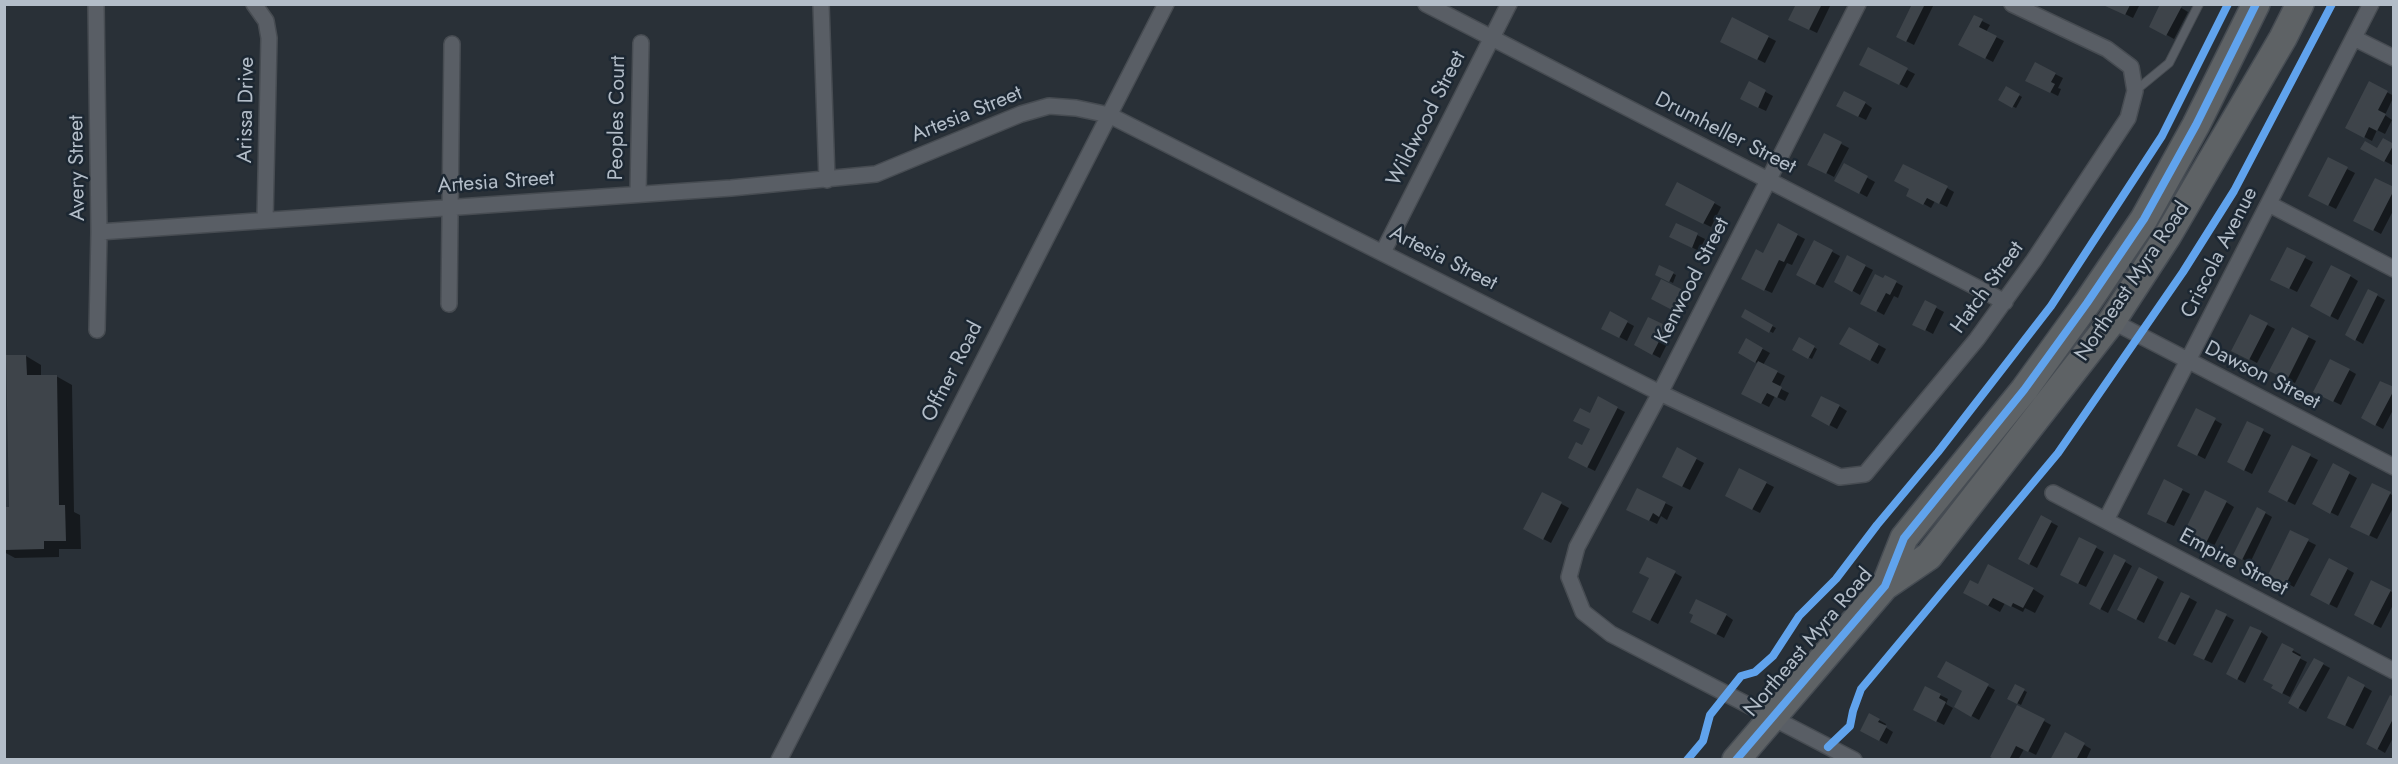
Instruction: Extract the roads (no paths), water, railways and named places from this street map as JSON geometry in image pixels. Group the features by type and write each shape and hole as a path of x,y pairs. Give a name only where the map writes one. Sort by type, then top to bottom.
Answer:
{"highway":[{"name":"Northeast Myra Road","path":"1885,586 1904,538 2024,390 2144,219 2196,125 2256,4"},
{"name":"Northeast Myra Road","path":"1736,759 1885,586 1929,556 2112,321 2179,216 2283,38 2300,4"}],"street":[{"name":"Avery Street","path":"96,4 99,232 97,330"},
{"name":"Arissa Drive","path":"254,4 266,21 269,38 266,220"},
{"path":"821,4 827,180"},
{"name":"Offner Road","path":"778,759 1166,4"},
{"name":"Drumheller Street","path":"1426,4 2005,302"},
{"name":"Wildwood Street","path":"1383,252 1509,4"},
{"name":"Kenwood Street","path":"1771,717 1611,634 1583,612 1569,577 1577,547 1660,393 1858,4"},
{"path":"2012,4 2108,49 2131,67 2135,91"},
{"name":"Criscola Avenue","path":"2106,520 2371,4"},
{"path":"2354,38 2394,58"},
{"name":"Peoples Court","path":"638,194 641,43"},
{"path":"449,304 452,44"},
{"name":"Hatch Street","path":"1840,477 1865,474 1977,339 2005,302 2128,118 2135,91"},
{"name":"Artesia Street","path":"99,232 827,180 876,174 1021,114 1048,106 1076,108 1109,115 1660,393 1840,477"},
{"path":"2269,204 2394,269"},
{"name":"Dawson Street","path":"2112,321 2394,467"},
{"name":"Empire Street","path":"2053,493 2394,671"},
{"path":"1771,717 1854,759"}],"lane":[{"path":"2135,91 2169,63 2199,4"}]}
